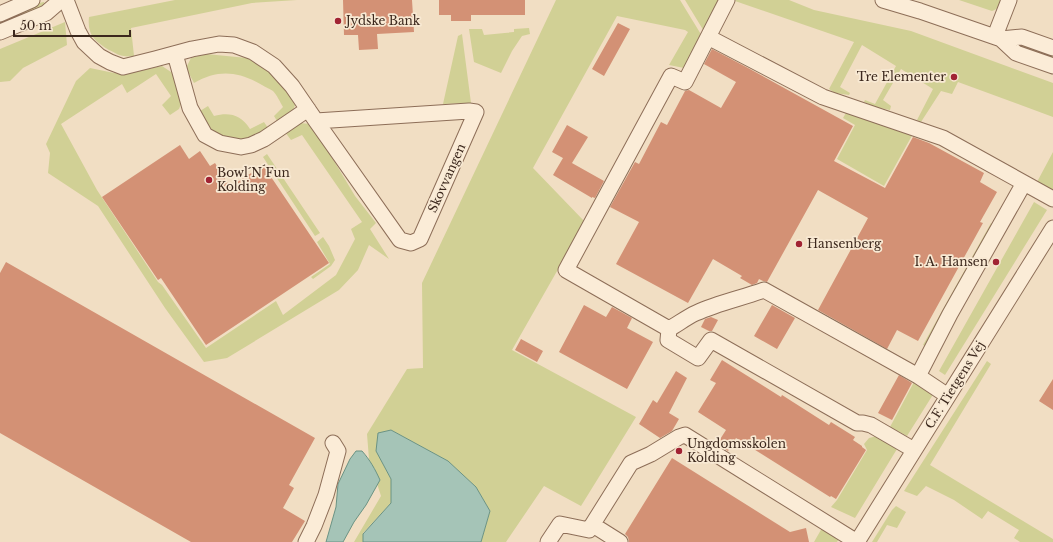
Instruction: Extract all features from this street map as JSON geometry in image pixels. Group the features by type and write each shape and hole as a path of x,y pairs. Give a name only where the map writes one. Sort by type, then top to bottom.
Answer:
{"street":[{"path":"0,14 32,0"},
{"path":"55,0 61,0"},
{"path":"0,32 46,13 61,0"},
{"name":"Skovvangen","path":"66,0 84,42 99,56 123,67 192,49 219,44 234,46 253,52 274,66 292,86 316,121 400,240 411,243 420,239 476,112 469,111 316,121"},
{"path":"669,329 566,270 671,76 685,82 727,0"},
{"path":"883,0 998,37 1022,37 1053,48"},
{"path":"998,37 1009,0"},
{"path":"708,37 823,97 943,138 1053,199"},
{"path":"998,37 1016,52 1053,66"},
{"path":"175,54 190,108 205,134 220,143 241,147 251,145 264,139 308,109"},
{"path":"918,376 950,314 1024,183"},
{"name":"C.F. Tietgens Vej","path":"857,542 1053,228"},
{"path":"669,329 695,313 721,303 764,290 918,376 948,396"},
{"path":"669,329 668,340 698,358 711,340 857,423 871,425 914,450"},
{"path":"548,542 560,524 589,530 631,463 651,454 685,435 857,542"},
{"path":"306,542 326,495 338,451 333,443"},
{"path":"593,525 620,542"}],"shaded area":[{"path":"175,0 297,0 252,3 131,28 134,56 122,56 109,50 93,37 89,28 89,17"},
{"path":"556,0 680,0 702,36 684,68 669,65 688,32 685,30 617,16 533,168 585,222 512,350 636,417 581,506 544,486 506,542 481,542 490,511 476,487 448,461 391,430 376,451 391,479 391,503 363,533 363,542 354,542 381,496 369,459 367,434 407,369 423,368 422,283"},
{"path":"685,0 722,0 705,33"},
{"path":"789,0 814,10 911,31 1053,83 1053,117 958,82 952,94 941,91 921,122 917,120 933,89 901,69 883,100 891,106 890,110 875,107 864,102 865,100 875,104 896,66 862,45 840,87 850,93 849,95 835,93 829,89 854,42 735,1"},
{"path":"959,0 1002,0 998,7 992,11"},
{"path":"44,2 46,8 0,28 0,19 33,4"},
{"path":"65,22 67,45 23,68 10,81 0,82 0,49"},
{"path":"529,28 530,34 522,36 512,51 501,73 474,62 469,29 482,29 484,35 514,32 514,29"},
{"path":"462,34 471,103 443,104 458,36"},
{"path":"1018,39 1053,52 1053,61 1016,45"},
{"path":"206,54 247,58 267,68 296,102 293,111 277,121 274,116 283,107 276,94 272,90 245,77 228,74 211,75 194,83 186,68 191,58"},
{"path":"162,66 174,74 183,99 179,109 170,115 162,105 171,96 156,74 127,93 122,84 61,124 97,190 158,282 162,285 206,348 276,301 283,315 336,275 355,239 351,229 362,222 302,135 291,140 285,132 299,123 312,124 355,196 376,223 370,229 389,259 369,245 358,270 339,290 227,358 204,362 165,308 98,206 48,173 50,153 46,144 76,81 90,68 126,74"},
{"path":"208,106 214,116 225,114 235,116 243,120 250,129 264,122 268,128 250,139 235,141 221,136 212,131 200,111"},
{"path":"847,111 914,132 884,186 837,159 855,125 843,118"},
{"path":"1053,152 1053,191 1037,182"},
{"path":"267,154 320,233 315,236 263,157"},
{"path":"1034,202 1047,210 945,375 939,371"},
{"path":"991,223 994,225 927,347 923,345"},
{"path":"323,237 335,260 331,266 313,279 311,277 330,264 317,242"},
{"path":"987,361 991,364 930,465 1053,539 1053,542 1020,542 1014,538 1019,530 988,511 982,519 954,500 926,486 917,496 904,491"},
{"path":"914,382 934,393 907,436 890,427"},
{"path":"391,430 448,461 476,487 490,511 481,542 363,542 363,534 391,503 391,479 376,451 378,433"},
{"path":"877,436 897,449 855,518 831,507 837,500 867,450 864,444 869,438"},
{"path":"356,451 362,451 365,454 380,480 343,542 326,542 336,507 338,484 350,459"},
{"path":"896,506 906,512 897,528 887,525 877,542 872,542 892,510"},
{"path":"822,528 839,539 837,542 814,542"}],"building":[{"path":"343,0 412,0 414,32 377,34 378,49 359,50 358,35 344,35"},
{"path":"439,0 525,0 525,15 471,15 471,21 451,21 451,15 439,15"},
{"path":"618,23 630,29 604,76 592,69"},
{"path":"712,49 853,126 834,161 885,188 913,137 929,143 984,173 980,182 997,192 980,222 983,223 918,341 897,330 887,349 818,310 868,218 818,190 767,282 759,279 757,283 752,285 740,278 742,276 713,259 688,303 616,264 639,222 610,207 635,162 639,164 661,122 667,125 685,91 689,90 721,108 736,82 704,64"},
{"path":"567,125 588,137 572,163 552,152"},
{"path":"180,145 189,159 200,151 210,166 215,163 230,187 263,165 329,263 206,345 161,278 158,280 102,197"},
{"path":"563,158 604,181 595,198 592,198 553,175"},
{"path":"6,262 315,438 289,485 294,488 283,508 305,521 292,542 191,542 0,433 0,273"},
{"path":"584,305 606,317 612,307 632,318 627,328 653,342 627,389 559,352"},
{"path":"772,305 795,318 777,349 754,336"},
{"path":"711,317 718,320 712,331 701,327 705,319"},
{"path":"521,339 543,351 537,362 515,350"},
{"path":"722,360 781,397 782,395 829,425 831,422 855,437 853,440 866,450 836,499 831,496 830,497 736,438 728,451 717,444 726,430 698,412 716,383 710,380"},
{"path":"676,371 687,378 669,413 679,419 672,431 660,438 639,424 653,400 657,403"},
{"path":"899,375 912,383 892,420 878,413"},
{"path":"1053,379 1053,410 1039,401"},
{"path":"672,458 790,532 806,528 809,542 629,542 628,537 625,534"}],"place":[{"name":"Jydske Bank","path":"338,21"},
{"name":"Tre Elementer","path":"954,77"},
{"name":"Bowl´N´Fun Kolding","path":"209,180"},
{"name":"Hansenberg","path":"799,244"},
{"name":"I. A. Hansen","path":"996,262"},
{"name":"Ungdomsskolen Kolding","path":"679,451"}]}
